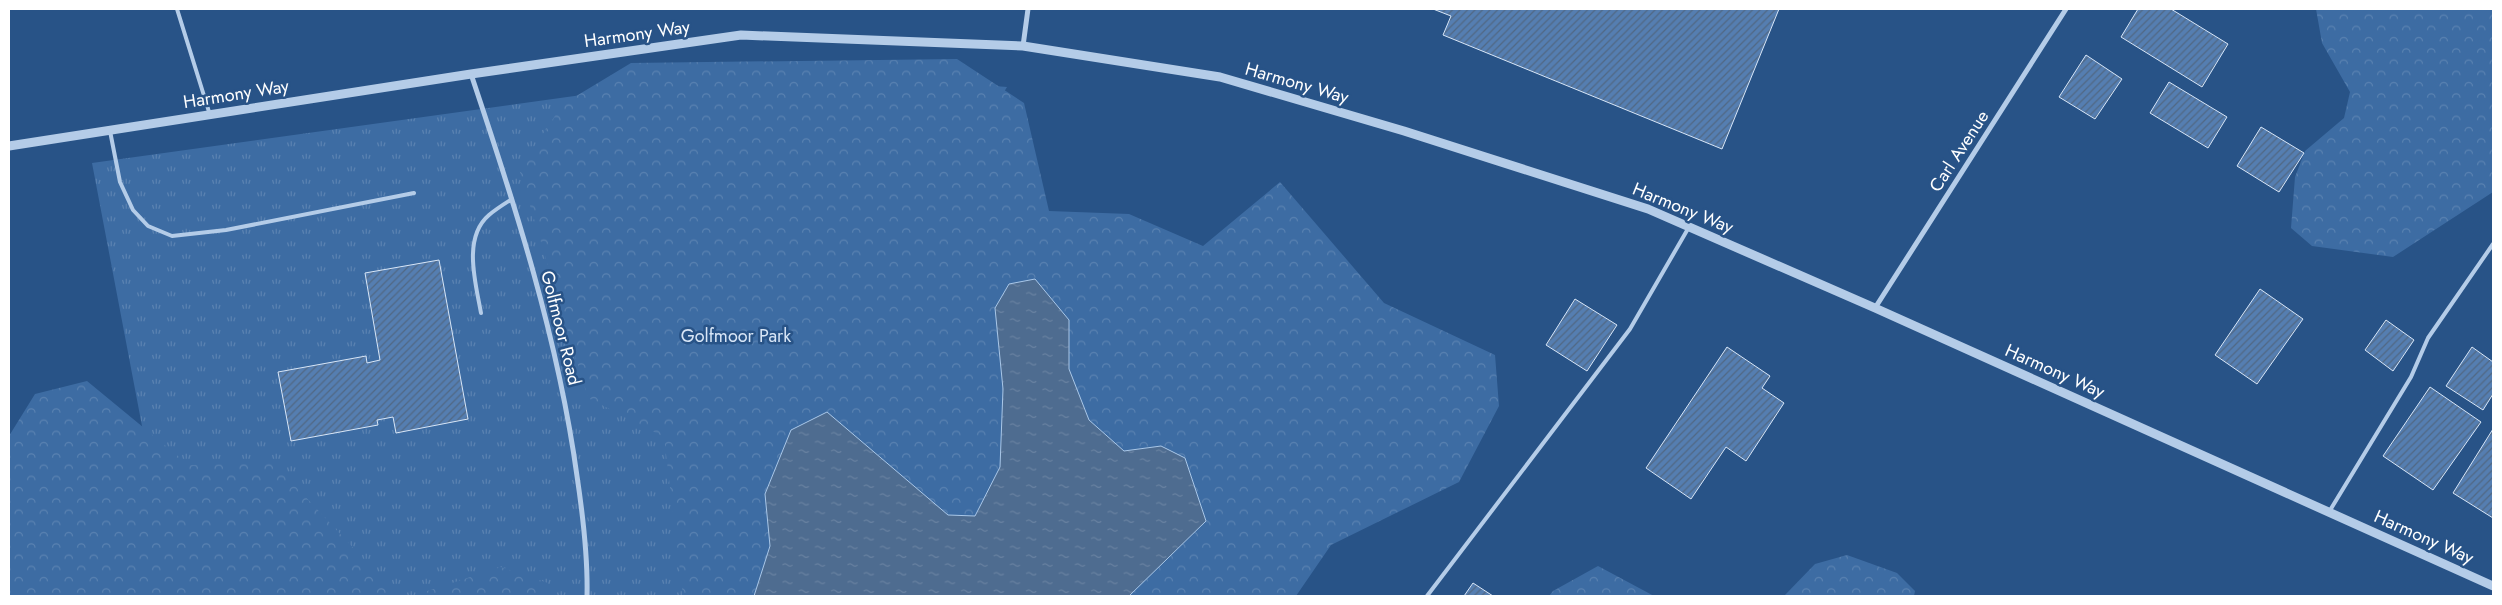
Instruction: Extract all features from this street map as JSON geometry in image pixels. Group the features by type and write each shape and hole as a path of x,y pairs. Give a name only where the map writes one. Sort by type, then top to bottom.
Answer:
{"street":[{"path":"1023,46 1028,9"},
{"name":"Carl Avenue","path":"1875,308 2066,9"},
{"name":"Harmony Way","path":"9,146 471,74 741,36 1023,46 1220,77 1404,131 1648,209 1875,308 2493,586"},
{"name":"Golfmoor Road","path":"471,74 512,199 541,297 565,400 584,523 587,596"}],"lane":[{"path":"177,9 210,115"},
{"path":"110,131 120,182 133,210 148,226 172,236 226,230 414,193"},
{"path":"481,314 473,264 475,244 480,227 488,216 512,199"},
{"path":"1426,596 1630,329 1689,227"},
{"path":"2329,512 2412,377 2428,338 2493,244"}],"green space":[{"path":"2316,9 2493,9 2493,192 2393,257 2312,246 2291,228 2295,177 2305,151 2344,118 2350,92 2322,43"},
{"path":"957,59 1024,103 1049,211 1129,214 1203,246 1280,182 1384,303 1495,355 1499,406 1459,482 1331,545 1296,596 1129,596 1206,521 1161,446 1124,451 1089,420 1069,369 1069,320 995,308 1003,389 1000,467 975,516 948,515 827,412 791,430 765,493 770,546 754,596 683,596 664,437 588,398 519,169 563,104 631,63"},
{"name":"Golfmoor Park","path":"819,72 1007,87 948,184 1227,596 34,596 169,568 92,163 704,78"},
{"path":"87,381 189,465 274,463 398,596 9,596 9,436 35,394"},
{"path":"1847,555 1897,573 1915,591 1914,596 1784,596 1815,564"},
{"path":"1598,566 1654,596 1549,596 1553,591"},
{"path":"501,567 548,583 552,596 412,596"}],"water":[{"path":"1035,279 1069,320 1069,369 1089,420 1124,451 1161,446 1185,458 1206,521 1129,596 754,596 770,546 765,494 791,430 827,412 948,515 975,516 1000,467 1003,389 995,308 1009,284"}],"building":[{"path":"1433,9 1779,9 1722,149 1443,35 1451,16"},
{"path":"2138,9 2171,9 2228,44 2202,87 2121,37"},
{"path":"2086,55 2122,79 2095,119 2059,97"},
{"path":"2169,82 2227,117 2208,148 2150,113"},
{"path":"2261,127 2304,153 2279,192 2237,166"},
{"path":"439,260 468,419 396,433 393,417 377,420 378,425 291,441 278,372 366,356 367,363 380,360 365,273"},
{"path":"2260,289 2303,319 2257,384 2215,355"},
{"path":"1575,299 1617,325 1587,371 1546,345"},
{"path":"2386,320 2414,340 2393,371 2365,350"},
{"path":"1727,347 1770,376 1762,388 1784,403 1746,461 1726,447 1691,499 1646,468"},
{"path":"2472,347 2493,362 2493,394 2483,410 2446,386"},
{"path":"2430,387 2481,422 2433,490 2383,456"},
{"path":"2493,429 2493,518 2453,493"},
{"path":"1473,583 1493,596 1464,596"}]}
